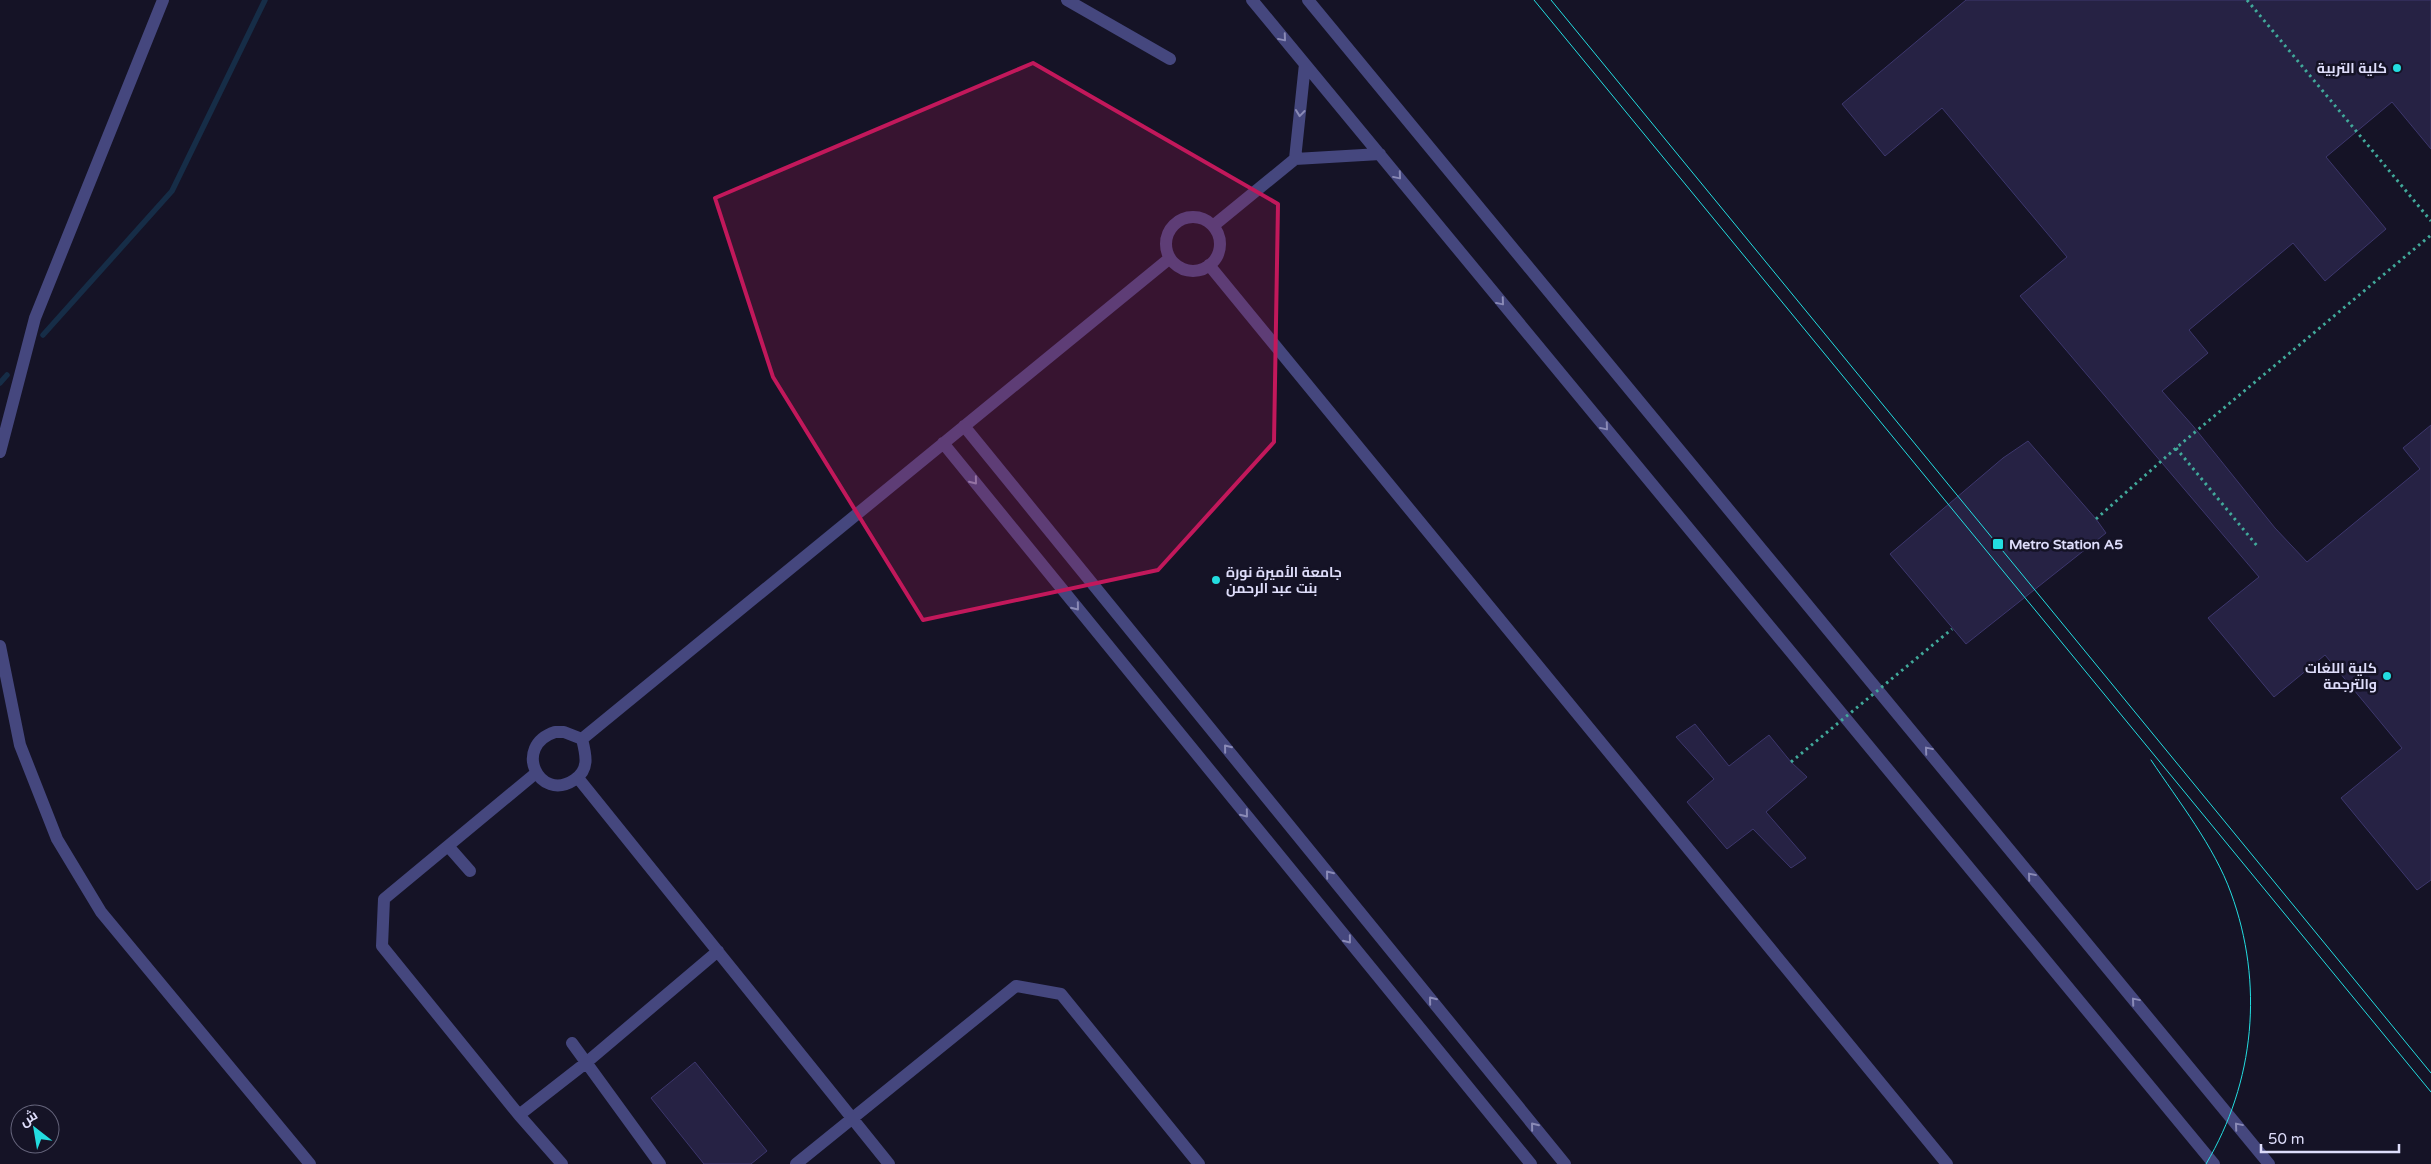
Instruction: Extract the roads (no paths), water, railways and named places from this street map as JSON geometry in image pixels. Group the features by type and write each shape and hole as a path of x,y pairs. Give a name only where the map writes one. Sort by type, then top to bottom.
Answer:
{"street":[{"path":"0,452 35,318 163,0"},
{"path":"1067,0 1170,58"},
{"path":"1252,0 2214,1164"},
{"path":"1308,0 2269,1164"},
{"path":"1295,159 1305,64"},
{"path":"1213,226 1295,159 1380,154"},
{"path":"1188,217 1197,217 1213,226 1220,242 1215,259 1209,266 1201,270 1183,269 1170,258 1166,242 1173,225 1188,217"},
{"path":"582,739 1170,258"},
{"path":"1209,266 1947,1164"},
{"path":"964,426 1565,1164"},
{"path":"943,443 1531,1164"},
{"path":"0,646 20,745 58,839 77,872 101,912 310,1164"},
{"path":"564,732 582,739 586,757 585,766 578,778 567,785 558,786 549,784 536,773 532,756 540,740 547,735 564,732"},
{"path":"536,773 384,899 382,946 519,1115 562,1164"},
{"path":"578,778 889,1164"},
{"path":"448,846 470,871"},
{"path":"519,1115 587,1062 718,951"},
{"path":"796,1164 1016,986 1060,994 1199,1164"},
{"path":"572,1043 660,1164"}],"waterway":[{"path":"43,335 172,191 265,0"},
{"path":"0,383 7,375"}],"tram line":[{"path":"1534,0 2431,1092"},
{"path":"1551,0 2431,1073"},
{"path":"2151,760 2206,841 2224,876 2241,927 2248,962 2251,997 2249,1032 2244,1066 2235,1100 2222,1133 2206,1164"}],"place":[{"name":"كلية التربية","path":"2397,68"},
{"name":"Metro Station A5","path":"1998,544"},
{"name":"جامعة الأميرة نورة بنت عبد الرحمن","path":"1216,580"},
{"name":"كلية اللغات والترجمة","path":"2387,676"}]}
